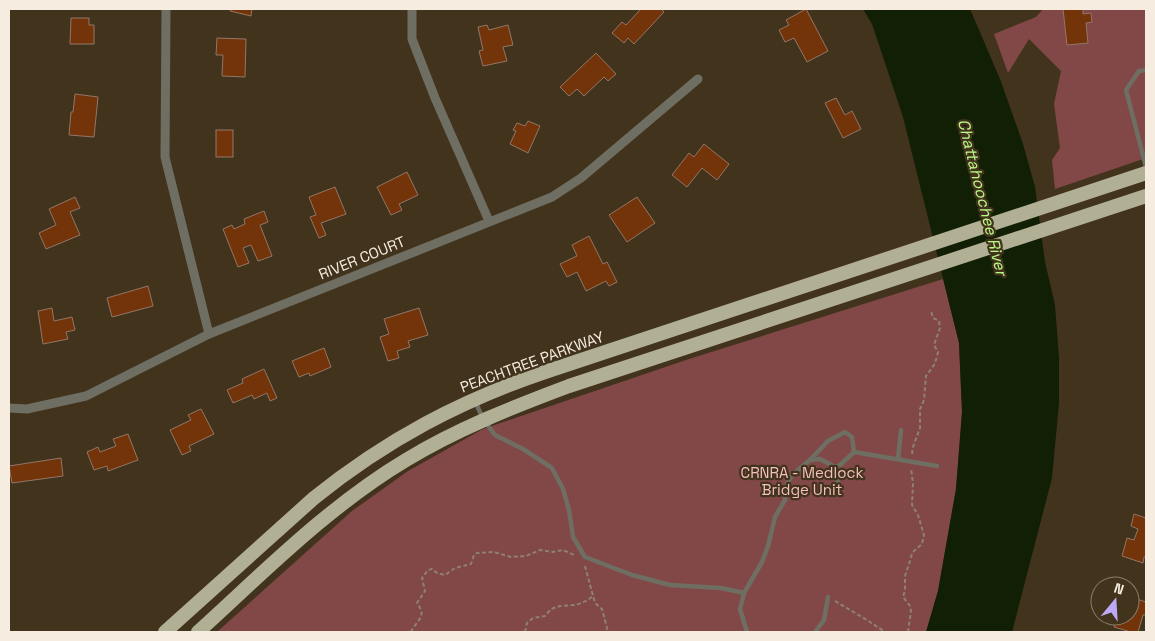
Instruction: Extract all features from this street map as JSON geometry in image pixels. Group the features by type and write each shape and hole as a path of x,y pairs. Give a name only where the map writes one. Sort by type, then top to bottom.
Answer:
{"highway":[{"name":"PEACHTREE PARKWAY","path":"165,632 314,498 338,479 410,432 473,399 519,380 1146,173"},
{"path":"198,632 314,527 346,501 406,460 483,420 569,386 1146,196"}],"street":[{"path":"166,9 165,157 209,334"},
{"path":"412,9 412,38 489,221"},
{"name":"RIVER COURT","path":"9,408 27,409 86,396 209,334 552,197 581,178 698,79"}],"lane":[{"path":"1146,70 1139,71 1126,90 1146,167"},
{"path":"473,399 483,420 495,435 523,449 552,468 570,510 573,537 584,557 670,585 721,588 744,593"},
{"path":"898,460 901,430"},
{"path":"747,632 740,608 744,593 762,562 775,517 785,500 786,486 792,475 828,441 845,432 852,437 854,452"},
{"path":"854,452 937,466"},
{"path":"835,467 840,465 854,452"},
{"path":"810,460 820,459 835,467"},
{"path":"835,467 839,487"},
{"path":"815,632 824,620 828,597"}],"path":[{"path":"411,632 421,615 421,610 417,603 425,590 422,578 428,570 432,569 437,573 445,574 456,568 471,564 474,555 477,554 494,552 511,557 526,556 540,550 553,552 563,550 584,557 584,565 595,603 602,609 608,632"},
{"path":"525,632 526,623 533,618 545,616 551,609 560,606 568,607 580,604 594,595"},
{"path":"828,597 885,632"}],"green space":[{"path":"1043,9 1146,9 1146,158 1055,189 1052,160 1060,148 1054,104 1061,71 1029,39 1008,73 994,34 1036,17"},
{"name":"CRNRA - Medlock Bridge Unit","path":"943,279 959,343 962,412 956,489 938,591 926,632 217,632 352,511 408,471 483,429 689,359"}],"water":[{"name":"Chattahoochee River","path":"863,9 970,9 1000,79 1023,144 1035,187 1045,262 1055,305 1059,358 1059,403 1052,478 1012,632 926,632 938,591 956,489 962,412 959,343 903,117 872,24"}],"building":[{"path":"231,9 252,9 251,16 230,11"},
{"path":"641,9 661,9 664,12 634,44 628,38 624,43 612,33 622,22 626,25"},
{"path":"806,9 828,51 807,62 794,38 785,42 779,30 789,25 786,20"},
{"path":"1063,9 1083,9 1083,14 1091,13 1092,22 1086,23 1088,43 1067,45"},
{"path":"71,18 89,18 89,25 94,25 94,44 70,44"},
{"path":"487,25 489,30 508,25 513,45 503,47 507,61 483,66 479,51 483,50 478,27"},
{"path":"217,38 246,39 245,77 222,76 223,55 216,55"},
{"path":"596,53 616,74 608,81 604,77 584,96 577,89 569,96 560,87"},
{"path":"75,94 98,97 94,137 69,135"},
{"path":"836,98 845,115 852,111 861,129 843,138 825,103"},
{"path":"528,121 540,126 528,153 510,144 516,131 513,130 517,123 525,126"},
{"path":"216,130 233,130 233,157 216,157"},
{"path":"704,144 729,164 717,180 702,168 687,187 672,175 689,153 694,157"},
{"path":"407,172 418,195 399,204 402,210 391,215 377,187"},
{"path":"335,187 346,214 321,223 326,235 319,238 310,217 316,215 309,197"},
{"path":"75,197 80,208 70,212 80,235 46,249 39,233 56,225 49,209"},
{"path":"637,197 655,223 627,242 609,215"},
{"path":"264,211 268,222 260,225 272,256 258,261 251,245 243,248 249,263 238,267 223,229 232,225 234,229 245,224 244,219"},
{"path":"589,236 603,264 607,262 617,282 609,286 606,281 586,291 577,272 567,277 560,264 577,256 572,245"},
{"path":"148,286 153,306 112,317 107,298"},
{"path":"52,308 54,321 72,317 75,330 66,332 68,339 43,344 38,311"},
{"path":"419,308 428,335 408,341 410,347 397,351 399,358 388,361 380,337 389,334 384,319"},
{"path":"324,348 331,367 310,376 309,373 299,377 292,361"},
{"path":"264,369 277,398 270,401 267,393 254,399 252,395 233,403 227,390 243,383 242,379"},
{"path":"201,409 214,434 189,446 191,451 182,455 170,430 191,420 188,415"},
{"path":"128,434 138,460 108,471 107,466 94,470 87,452 98,447 100,452 116,446 113,439"},
{"path":"61,458 63,476 12,483 9,466"},
{"path":"1134,514 1146,518 1146,557 1144,557 1143,563 1122,556 1127,538 1134,540 1138,529 1131,526"},
{"path":"1140,600 1146,602 1146,615 1143,615 1140,625"},
{"path":"1114,626 1140,626 1138,632"}]}
